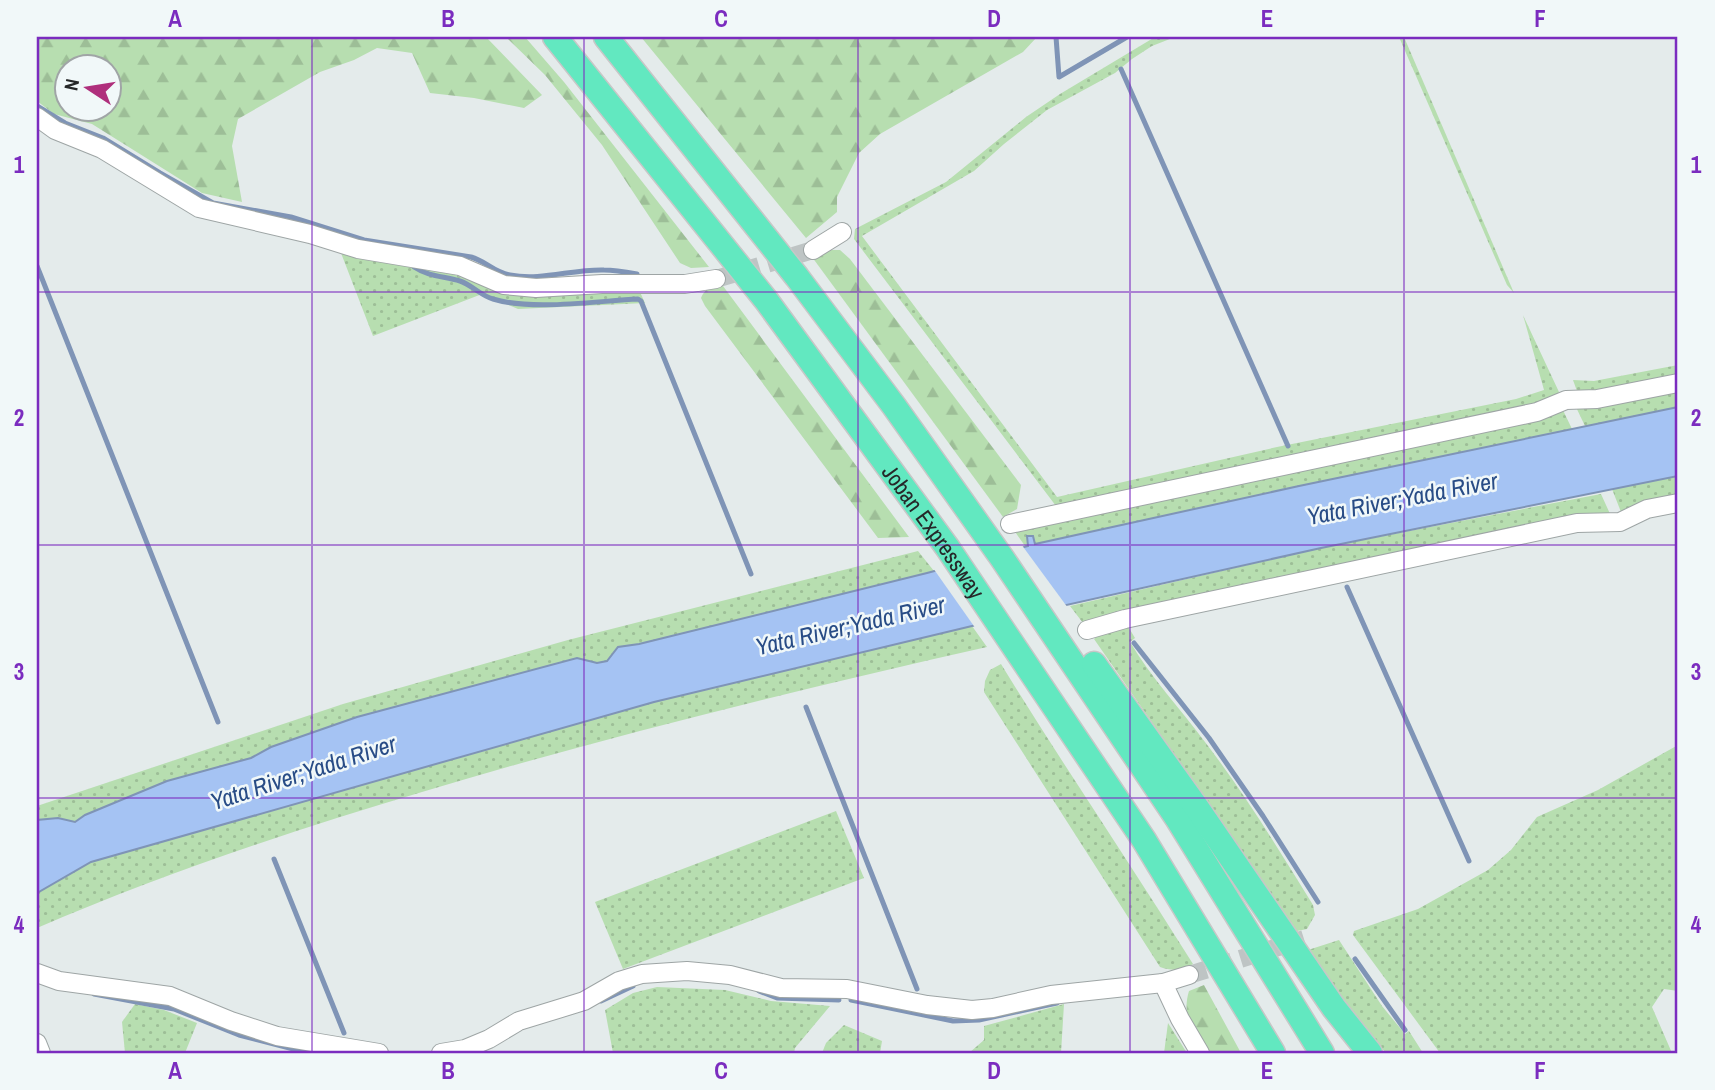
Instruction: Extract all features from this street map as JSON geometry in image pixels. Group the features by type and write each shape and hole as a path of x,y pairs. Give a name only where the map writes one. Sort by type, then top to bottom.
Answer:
{"highway":[{"name":"Joban Expressway","path":"555,37 766,300 947,547 1144,840 1273,1053"},
{"name":"Joban Expressway","path":"606,37 797,277 894,406 1002,558 1069,630"},
{"path":"1069,630 1177,818 1322,1053"},
{"path":"1069,630 1197,808 1334,1008 1370,1053"}],"street":[{"path":"37,117 55,130 102,149 199,208 310,234 358,249 460,265 504,285 536,288 685,284 716,279"},
{"path":"813,250 842,232"},
{"path":"1010,524 1537,412 1566,400 1597,399 1678,383"},
{"path":"1069,630 1577,523 1620,522 1647,509 1678,503"},
{"path":"441,1053 465,1049 489,1039 519,1021 584,1001 619,981 642,974 687,971 730,975 781,988 846,989 927,1005 972,1010 1051,995 1163,984 1189,975"},
{"path":"37,973 59,981 170,996 277,1036 379,1053"},
{"path":"1163,984 1200,1053"},
{"path":"37,1043 41,1053"}],"green space":[{"path":"37,37 486,37 542,95 524,108 430,93 412,53 377,48 354,60 320,72 238,119 232,146 242,202 202,193 92,124 84,122 122,122 122,52 52,52 52,112 37,101"},
{"path":"506,37 525,37 564,82 709,267 691,268 680,263 602,145 545,75"},
{"path":"641,37 1037,37 1023,52 880,134 859,153 837,197 837,212 806,238"},
{"path":"1155,37 1175,37 1152,46 1115,73 1047,110 974,171 862,236 1057,497 1277,447 1516,399 1544,390 1523,315 1559,392 1554,399 1056,506 854,239 855,229 946,182 1026,117"},
{"path":"1399,37 1404,37 1514,293 1507,285"},
{"path":"829,250 840,250 850,259 1021,485 1017,509 1003,517 812,257"},
{"path":"341,253 435,268 478,283 572,294 640,292 645,303 518,309 482,294 373,336"},
{"path":"723,286 909,537 878,538 705,306 701,298 705,292 712,287"},
{"path":"1678,365 1678,376 1578,394 1573,380 1594,381"},
{"path":"1678,388 1678,407 1585,426 1574,403"},
{"path":"1561,406 1572,429 1034,544 1032,536 1028,536 1028,545 1025,546 1013,529"},
{"path":"1678,476 1678,495 1621,512 1612,489"},
{"path":"1601,494 1611,516 1593,513 1555,520 1196,595 1083,623 1070,606 1321,548"},
{"path":"918,551 934,571 618,647 607,661 597,663 577,658 357,717 271,747 251,758 167,781 85,815 75,822 58,818 37,820 37,806 343,704 568,640"},
{"path":"1118,625 1129,628 1135,638 1130,642 1139,656 1248,802 1313,905 1315,915 1307,929 1297,931 1094,639 1106,628"},
{"path":"972,626 987,647 703,715 422,792 227,854 131,889 37,928 37,893 91,862 654,702"},
{"path":"1001,664 1193,964 1177,970 1160,967 984,692 990,670"},
{"path":"1678,745 1678,991 1664,989 1652,1007 1672,1053 1440,1053 1353,935 1354,931 1418,909 1488,870 1511,850 1537,817 1598,790"},
{"path":"836,811 864,878 623,969 595,902"},
{"path":"1339,940 1382,1006 1405,1034 1409,1031 1423,1053 1386,1053 1308,950"},
{"path":"1204,985 1241,1053 1207,1053 1193,1031 1187,1009 1189,991"},
{"path":"657,987 725,990 771,1001 830,1006 795,1048 794,1053 613,1053 605,1010 633,993"},
{"path":"135,1004 164,1010 197,1023 185,1053 125,1053 122,1022"},
{"path":"1064,1004 1061,1053 969,1053 984,1040 984,1026"},
{"path":"1168,1023 1187,1053 1164,1053"},
{"path":"844,1025 882,1041 880,1053 822,1053 826,1043"}],"water":[{"name":"Yata River;Yada River","path":"1678,407 1678,476 1321,548 972,626 654,702 91,862 37,893 37,820 58,818 75,822 85,815 167,781 251,758 271,747 357,717 577,658 597,663 607,661 618,647 639,644 1028,546 1027,536 1033,536 1035,544"}],"pier":[{"path":"1021,544 1068,608 976,629 933,568"}],"waterway":[{"path":"1056,37 1059,77 1127,37"},
{"path":"1121,69 1288,446"},
{"path":"37,106 65,123 103,138 213,203 291,217 364,240 471,257 510,275 534,277 604,270 637,274"},
{"path":"37,266 218,722"},
{"path":"414,267 431,275 460,281 489,298 509,303 545,305 638,299 641,301 751,574"},
{"path":"1347,587 1469,861"},
{"path":"1134,643 1209,738 1318,902"},
{"path":"806,707 917,989"},
{"path":"274,859 344,1033"},
{"path":"1355,959 1405,1030"},
{"path":"601,1001 633,986"},
{"path":"759,991 777,998 839,1000"},
{"path":"94,994 174,1009 239,1035 309,1053"},
{"path":"851,1000 953,1021 979,1020 1057,1003"}],"tunnel":[{"path":"716,279 813,250"},
{"path":"1189,975 1304,939"}]}
